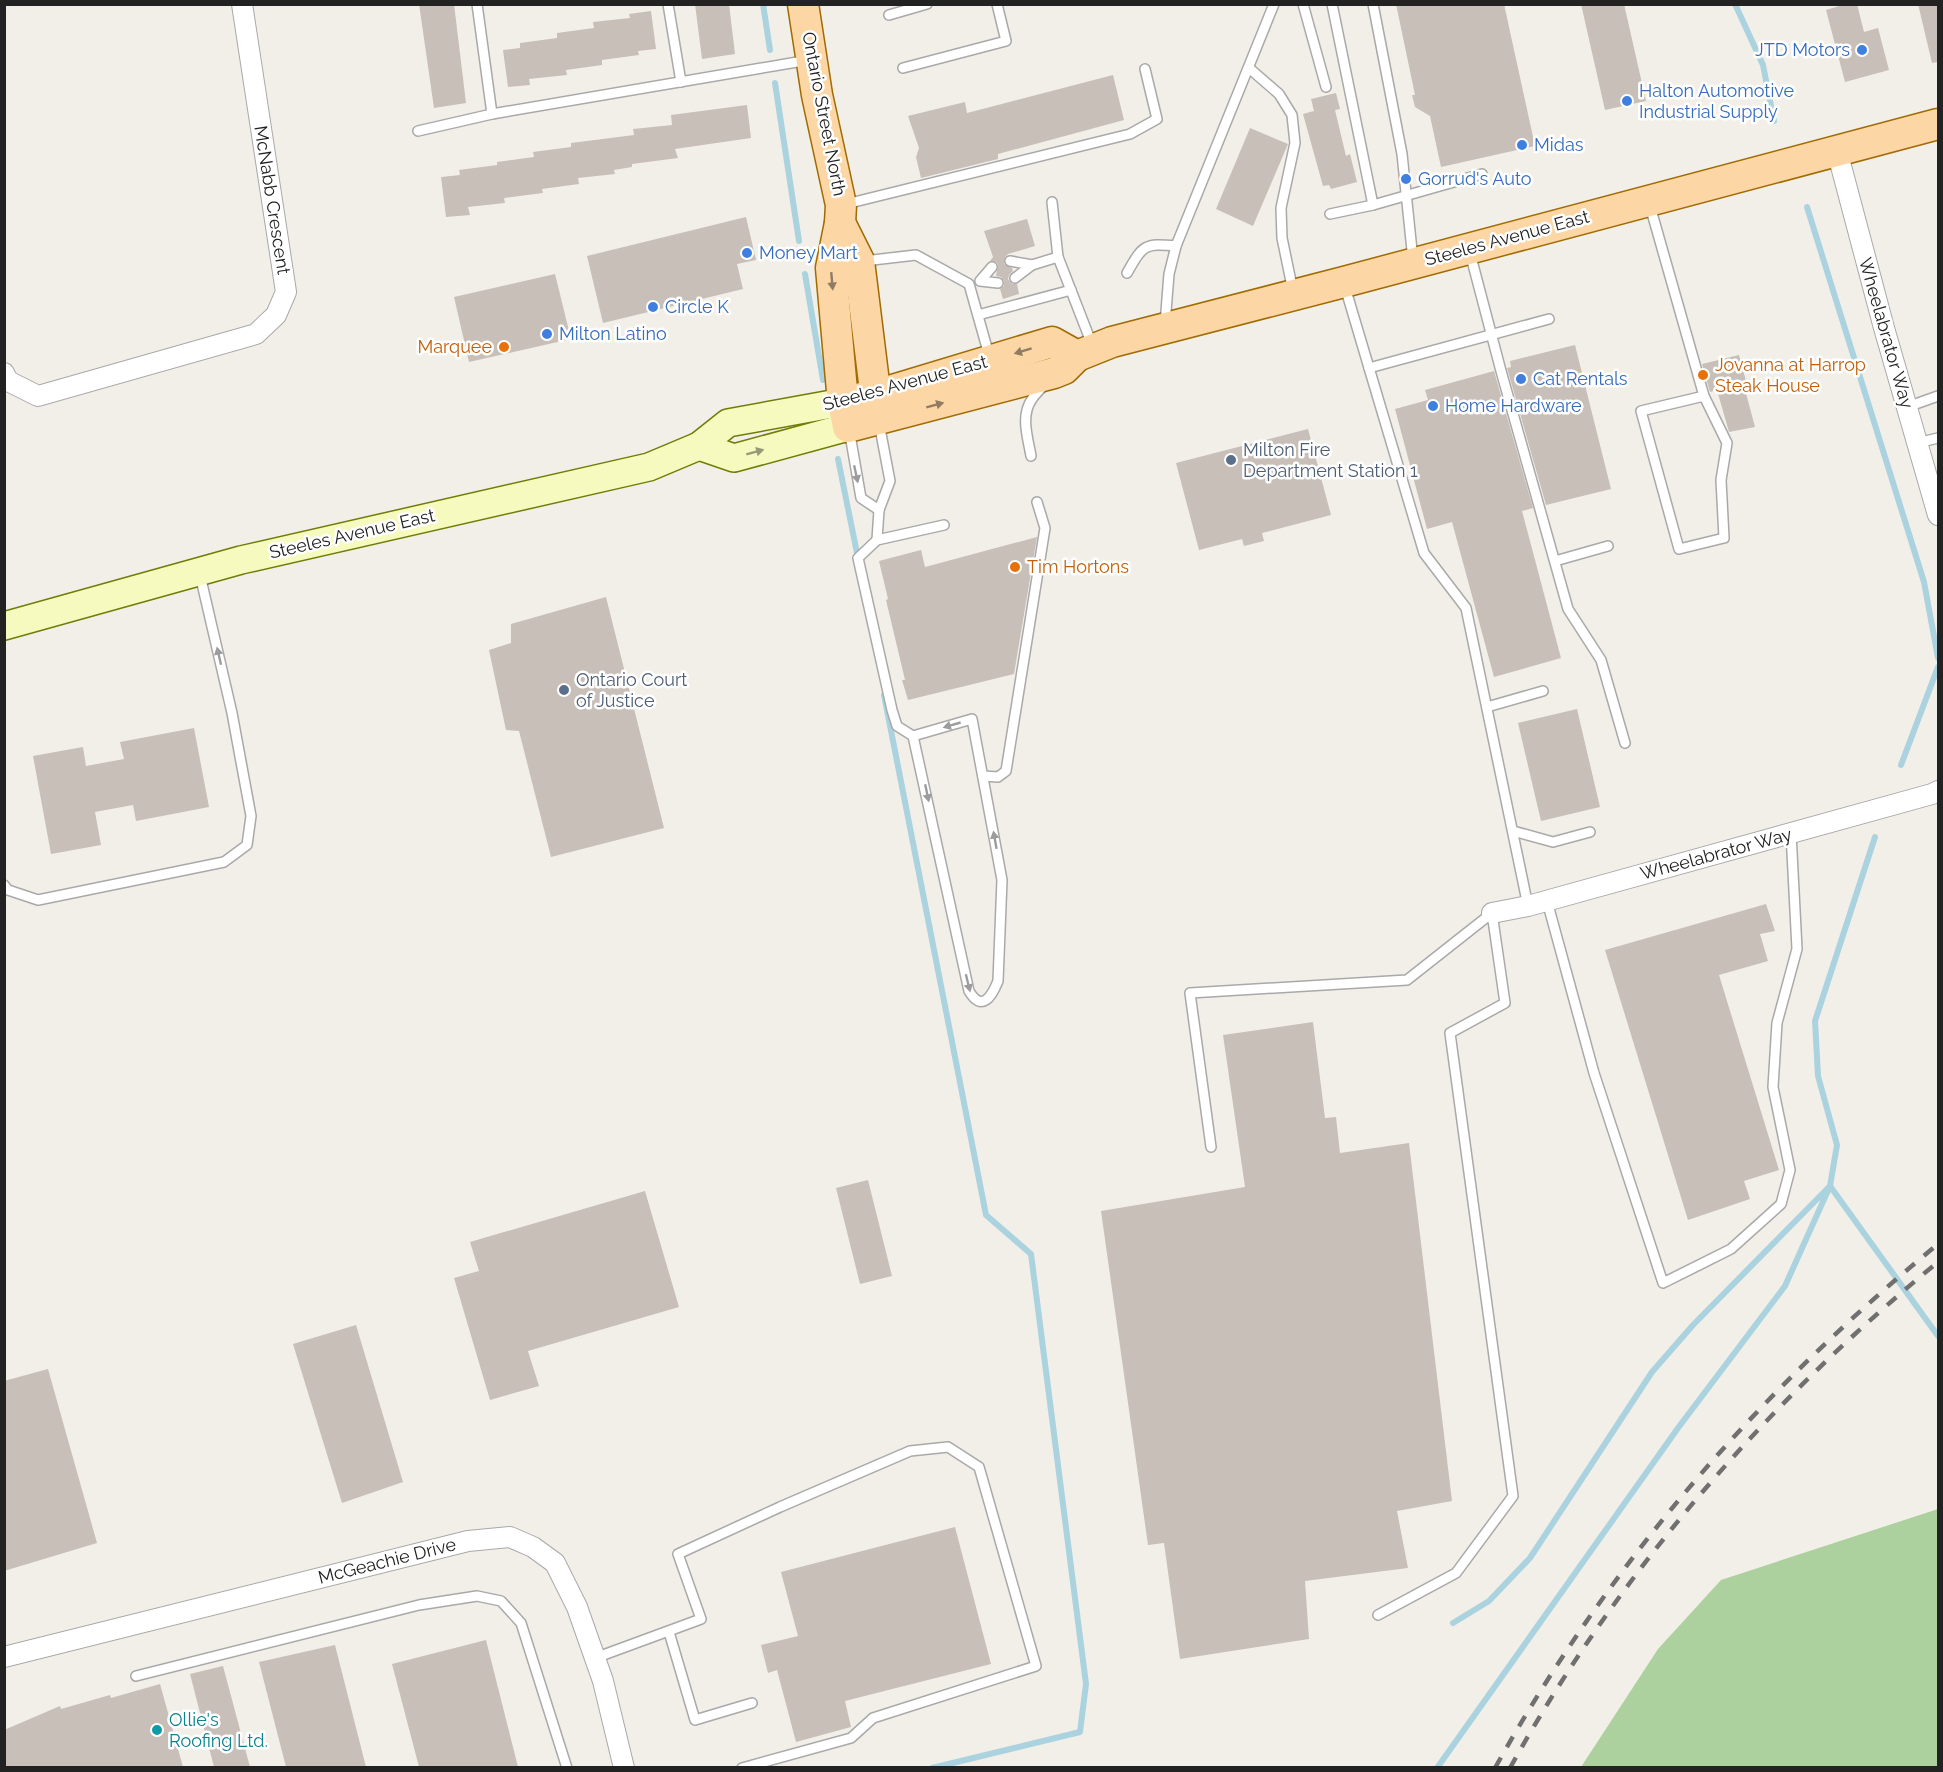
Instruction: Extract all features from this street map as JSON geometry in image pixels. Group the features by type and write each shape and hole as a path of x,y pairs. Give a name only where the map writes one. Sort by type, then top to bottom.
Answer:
{"main road":[{"name":"Ontario Street North","path":"803,4 817,95 840,214 860,261 877,408"},
{"name":"Steeles Avenue East","path":"4,626 199,570 649,466 699,446 734,458 846,414 1075,359 1112,342 1938,124"},
{"name":"Ontario Street North","path":"840,214 831,268 846,414"},
{"name":"Steeles Avenue East","path":"877,408 991,360 1052,342 1075,359"}],"street":[{"name":"McNabb Crescent","path":"4,374 8,381 38,396 256,334 276,315 286,292 242,4"},
{"name":"Wheelabrator Way","path":"1837,151 1884,328 1938,515"},
{"name":"Wheelabrator Way","path":"1492,913 1537,903 1938,791"},
{"name":"McGeachie Drive","path":"4,1658 468,1541 510,1537 533,1547 555,1563 577,1607 603,1681 624,1767"}],"lane":[{"path":"477,4 492,114"},
{"path":"668,4 681,82"},
{"path":"889,15 927,4"},
{"path":"903,68 1006,41 997,4"},
{"path":"1164,328 1169,274 1176,246 1274,4"},
{"path":"1303,4 1326,87"},
{"path":"1332,4 1373,205"},
{"path":"1372,4 1402,154 1413,262"},
{"path":"418,130 492,114 812,60"},
{"path":"1249,68 1278,94 1292,116 1295,143 1281,208 1282,238 1294,294"},
{"path":"840,214 1130,134 1156,119 1145,69"},
{"path":"1330,214 1373,205 1482,174"},
{"path":"1649,200 1704,396 1727,443 1721,480 1724,538 1679,549 1641,411 1704,396"},
{"path":"1031,456 1025,424 1026,412 1032,400 1075,359 1071,290 1058,257 1052,202"},
{"path":"1127,273 1138,254 1146,248 1155,244 1176,246"},
{"path":"1469,248 1568,609 1601,660 1624,742"},
{"path":"860,261 916,255 969,284 980,281 998,282"},
{"path":"1015,278 1032,265 1058,257"},
{"path":"1010,261 1032,265"},
{"path":"980,281 993,267"},
{"path":"1344,282 1424,553 1466,608 1513,831 1663,1283 1731,1249 1781,1204 1790,1170 1773,1087 1777,1023 1797,949 1791,833"},
{"path":"969,284 991,360"},
{"path":"978,315 1071,290"},
{"path":"1369,368 1549,319"},
{"path":"1907,407 1938,396"},
{"path":"877,408 890,481 879,510 878,540"},
{"path":"846,414 861,498 879,510"},
{"path":"1917,443 1938,438"},
{"path":"983,776 998,777 1006,771 1046,528 1037,502"},
{"path":"913,736 972,719 1002,880 998,981 994,992 986,1000 980,1002 974,999 969,991 923,774 913,736 897,726 892,710 858,558 878,540 944,525"},
{"path":"1555,561 1608,546"},
{"path":"4,885 8,890 38,900 224,862 247,845 251,816 232,713 199,570"},
{"path":"1487,707 1543,691"},
{"path":"1513,831 1552,842 1590,832"},
{"path":"1211,1147 1190,993 1407,980 1492,913"},
{"path":"1378,1615 1455,1573 1513,1496 1450,1033 1505,1003 1492,913"},
{"path":"595,1658 701,1619 678,1554 910,1451 948,1447 979,1467 1036,1666 873,1718 851,1738 742,1767"},
{"path":"136,1676 418,1605 477,1596 493,1599 501,1601 521,1623 567,1767"},
{"path":"669,1632 695,1720 752,1703"}],"green space":[{"path":"1938,1509 1938,1767 1581,1767 1658,1649 1721,1580"}],"building":[{"path":"419,4 454,4 466,103 434,108"},
{"path":"695,4 729,4 735,54 702,59"},
{"path":"1396,4 1504,4 1535,146 1441,167 1430,116 1415,107 1412,95 1415,95"},
{"path":"1581,4 1624,4 1646,101 1605,110"},
{"path":"1846,4 1857,4 1864,32 1878,28 1889,70 1845,82 1826,10"},
{"path":"1918,4 1938,4 1938,62 1932,63"},
{"path":"651,11 656,49 638,51 639,55 602,60 602,65 566,70 567,75 529,79 530,85 508,87 503,50 520,48 520,43 557,38 557,33 594,28 593,22 630,18 629,14"},
{"path":"1113,75 1124,120 998,154 998,159 921,178 916,157 919,148 908,116 965,102 967,113"},
{"path":"1336,93 1340,109 1335,110 1346,156 1350,154 1357,182 1331,189 1329,185 1323,186 1303,114 1314,111 1311,99"},
{"path":"747,105 751,138 675,149 678,158 632,164 632,167 614,170 615,174 578,178 579,184 542,189 543,193 504,198 505,203 468,207 470,215 446,217 441,177 460,175 459,170 534,157 533,152 571,147 571,143 634,135 633,129 672,125 671,115"},
{"path":"1250,128 1288,144 1253,226 1216,209"},
{"path":"746,217 756,260 737,264 743,289 603,323 587,256"},
{"path":"1027,219 1035,246 1005,257 1004,264 1013,271 1008,279 1012,284 1017,284 1019,294 1003,299 1000,289 1004,286 1004,281 1001,277 996,276 998,265 996,262 990,261 993,257 984,231"},
{"path":"555,274 571,339 469,362 454,297"},
{"path":"1575,345 1611,489 1546,505 1507,368 1511,367 1510,361"},
{"path":"1739,355 1746,381 1743,382 1755,427 1729,432 1717,390 1710,392 1702,364"},
{"path":"1494,371 1533,508 1522,511 1561,658 1494,677 1452,522 1427,529 1395,409 1428,400 1425,390"},
{"path":"1308,429 1331,515 1262,533 1264,541 1244,546 1242,539 1199,550 1176,463"},
{"path":"1037,537 1014,674 908,700 879,561 921,550 925,567"},
{"name":"Ontario Court of Justice","path":"606,597 664,828 551,857 519,731 506,730 489,650 511,643 511,624"},
{"path":"1577,709 1600,807 1541,821 1518,723"},
{"path":"194,728 209,807 136,821 133,805 95,812 101,845 51,854 33,756 83,747 86,766 124,759 120,742"},
{"path":"1766,904 1775,931 1760,934 1768,961 1719,975 1779,1170 1744,1181 1750,1199 1688,1220 1605,950"},
{"path":"1313,1022 1325,1118 1336,1117 1340,1153 1409,1143 1452,1501 1397,1511 1408,1568 1305,1581 1309,1639 1180,1659 1164,1543 1148,1545 1101,1211 1245,1187 1223,1035"},
{"path":"868,1180 892,1276 860,1284 836,1188"},
{"path":"645,1191 679,1307 528,1351 539,1386 490,1400 454,1278 479,1271 470,1242"},
{"path":"356,1325 403,1482 342,1503 293,1344"},
{"path":"48,1369 97,1543 4,1571 4,1381"},
{"path":"955,1527 991,1664 845,1701 851,1727 796,1742 777,1670 768,1673 761,1645 798,1636 781,1572"},
{"path":"486,1640 518,1767 419,1767 392,1664"},
{"path":"335,1645 366,1767 286,1767 259,1662"},
{"path":"223,1666 250,1767 214,1767 190,1674"},
{"path":"160,1684 183,1767 4,1767 4,1730 60,1706 61,1709 110,1695 111,1698"}],"waterway":[{"path":"763,4 770,50"},
{"path":"1735,4 1763,65 1774,121"},
{"path":"775,83 799,241"},
{"path":"1807,207 1924,582 1938,658"},
{"path":"805,274 823,380"},
{"path":"838,459 858,558"},
{"path":"1901,765 1938,667"},
{"path":"884,695 986,1215 1031,1254 1086,1684 1080,1732 932,1768"},
{"path":"1453,1623 1489,1601 1530,1558 1652,1372 1693,1325 1830,1186 1837,1145 1818,1076 1815,1021 1875,837"},
{"path":"1437,1768 1678,1428 1785,1286 1830,1186 1938,1336"}],"railway":[{"path":"1495,1768 1540,1692 1587,1620 1638,1551 1692,1485 1749,1421 1809,1360 1938,1244"},
{"path":"1510,1768 1552,1696 1598,1626 1700,1494 1814,1373 1938,1262"}],"place":[{"name":"JTD Motors","path":"1862,50"},
{"name":"Halton Automotive Industrial Supply","path":"1627,101"},
{"name":"Midas","path":"1522,145"},
{"name":"Gorrud's Auto","path":"1406,179"},
{"name":"Money Mart","path":"747,253"},
{"name":"Circle K","path":"653,307"},
{"name":"Milton Latino","path":"547,334"},
{"name":"Marquee","path":"504,347"},
{"name":"Jovanna at Harrop Steak House","path":"1703,375"},
{"name":"Cat Rentals","path":"1521,379"},
{"name":"Home Hardware","path":"1433,406"},
{"name":"Milton Fire Department Station 1","path":"1231,460"},
{"name":"Tim Hortons","path":"1015,567"},
{"name":"Ontario Court of Justice","path":"564,690"},
{"name":"Ollie's Roofing Ltd.","path":"157,1730"}]}
